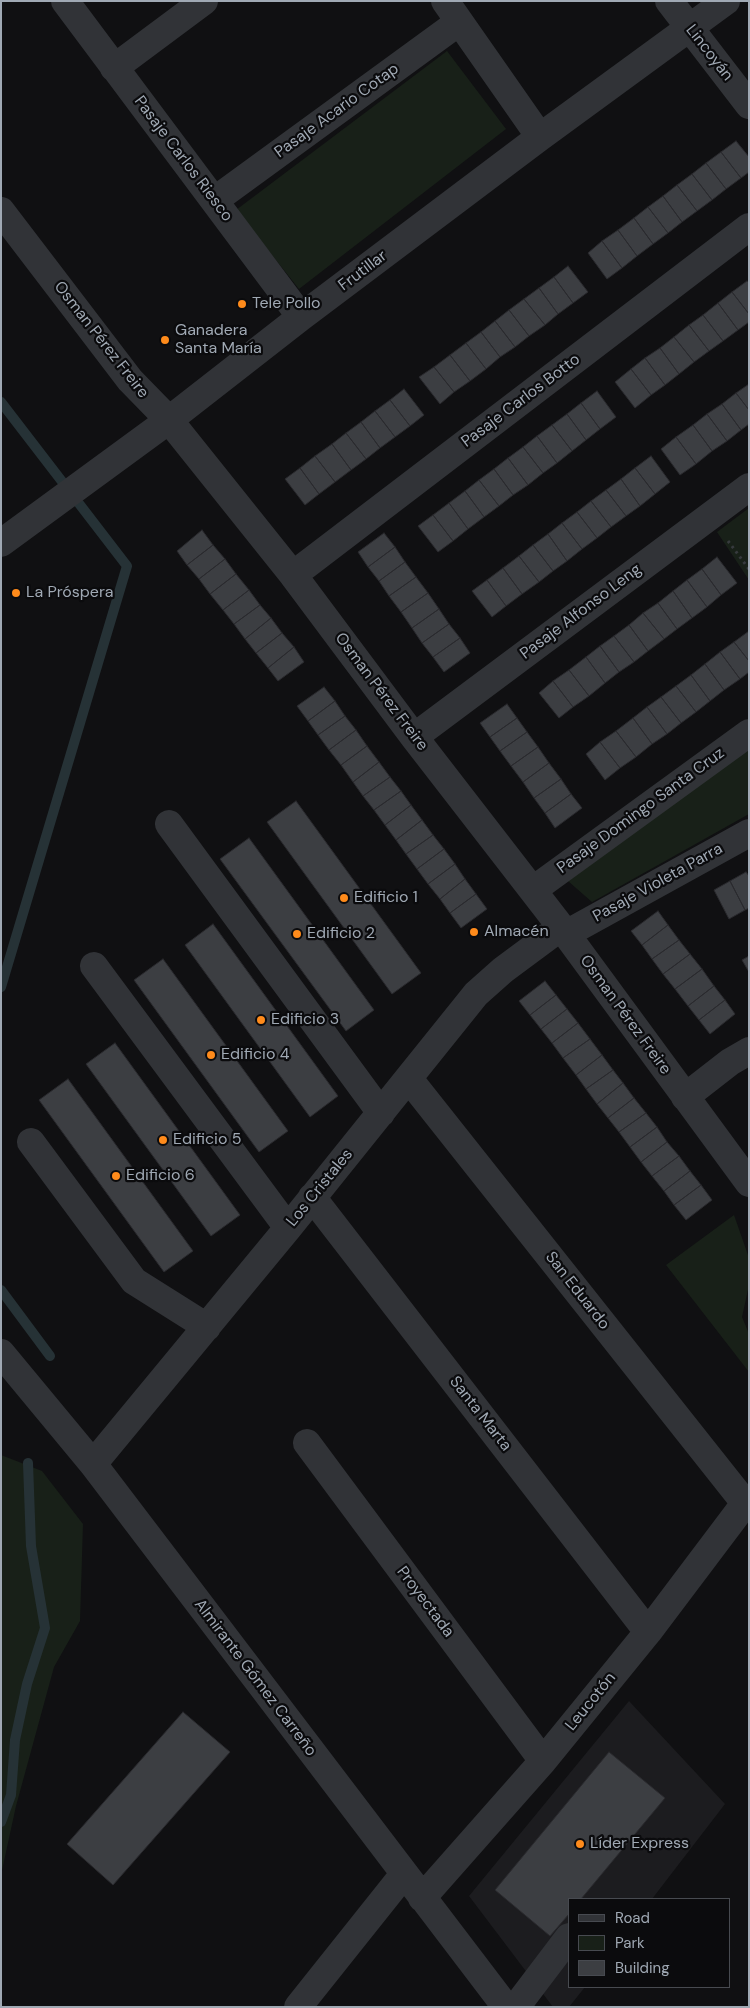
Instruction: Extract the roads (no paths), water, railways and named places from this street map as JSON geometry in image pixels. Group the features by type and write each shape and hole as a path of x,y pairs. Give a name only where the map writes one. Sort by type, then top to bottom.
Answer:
{"street":[{"name":"Pasaje Carlos Riesco","path":"64,1 302,317"},
{"path":"114,68 204,1"},
{"name":"Lincoyán","path":"669,1 749,105"},
{"name":"Frutillar","path":"1,543 169,420 540,137 726,1"},
{"path":"452,12 540,137"},
{"name":"Pasaje Acario Cotap","path":"215,200 452,12"},
{"name":"Osman Pérez Freire","path":"1,211 130,380 169,420 294,575 414,737 564,930 749,1183"},
{"name":"Pasaje Carlos Botto","path":"294,575 749,227"},
{"name":"Pasaje Alfonso Leng","path":"414,737 749,487"},
{"name":"Pasaje Domingo Santa Cruz","path":"533,890 749,732"},
{"path":"169,824 381,1113"},
{"name":"Pasaje Violeta Parra","path":"564,930 749,833"},
{"name":"Los Cristales","path":"93,1464 288,1228 476,994 503,970 564,930"},
{"path":"94,966 288,1228"},
{"path":"685,1096 730,1062 749,1051"},
{"name":"San Eduardo","path":"409,1079 747,1500"},
{"path":"30,1142 134,1281 207,1327"},
{"name":"Santa Marta","path":"312,1197 648,1632"},
{"name":"Almirante Gómez Carreño","path":"1,1352 93,1464 506,2007"},
{"name":"Proyectada","path":"307,1443 543,1761"},
{"name":"Leucotón","path":"422,1898 543,1761 648,1632 747,1500"},
{"path":"298,2007 404,1874"},
{"path":"516,2007 568,1938"}],"waterway":[{"path":"1,402 127,566 1,987"},
{"path":"1,1290 50,1356"},
{"path":"1,1822 11,1795 15,1740 27,1684 45,1628 31,1546 28,1463"}],"place":[{"name":"Tele Pollo","path":"242,304"},
{"name":"Ganadera Santa María","path":"165,340"},
{"name":"La Próspera","path":"16,593"},
{"name":"Edificio 1","path":"344,898"},
{"name":"Almacén","path":"474,932"},
{"name":"Edificio 2","path":"297,934"},
{"name":"Edificio 3","path":"261,1020"},
{"name":"Edificio 4","path":"211,1055"},
{"name":"Edificio 5","path":"163,1140"},
{"name":"Edificio 6","path":"116,1176"},
{"name":"Líder Express","path":"580,1844"}]}
